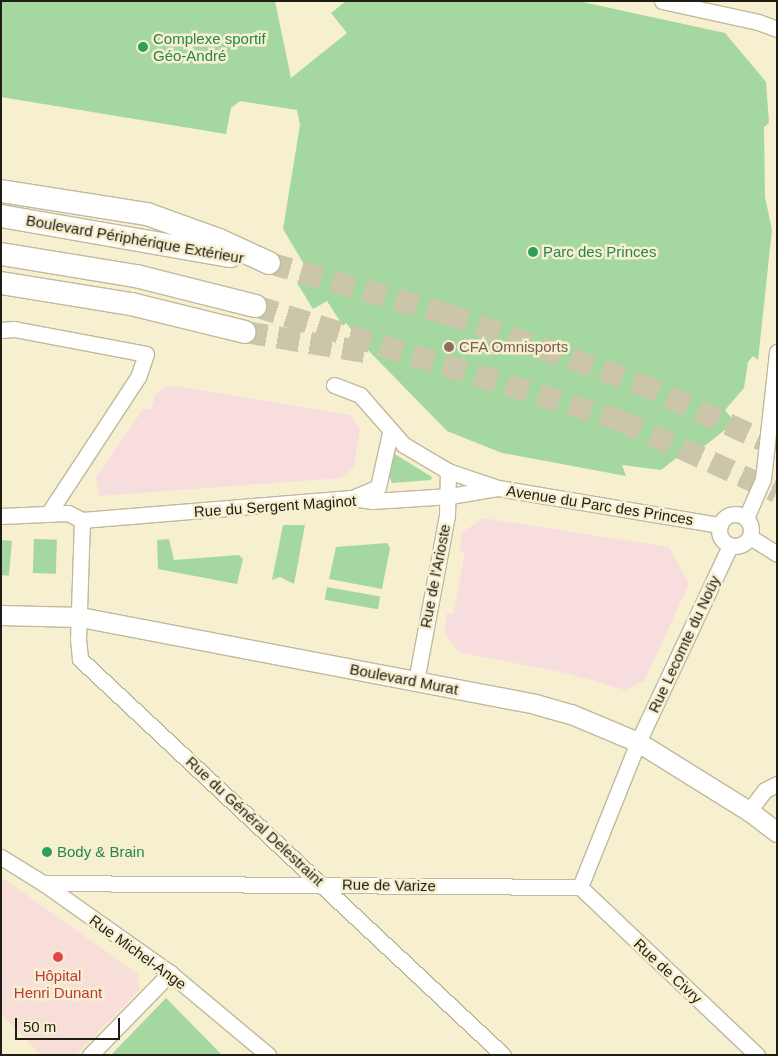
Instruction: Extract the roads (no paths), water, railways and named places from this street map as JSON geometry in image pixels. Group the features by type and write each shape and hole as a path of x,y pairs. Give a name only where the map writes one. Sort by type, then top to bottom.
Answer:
{"highway":[{"name":"Boulevard Périphérique Extérieur","path":"1,191 147,214 219,240 269,263 1,216"},
{"path":"8,256 136,276 255,306"},
{"path":"1,283 131,304 245,332"}],"main road":[{"name":"Boulevard Murat","path":"1,615 80,616 535,704 570,714 638,742 749,811 777,832"}],"street":[{"path":"662,1 758,22 777,29"},
{"path":"1,330 14,329 146,354 138,377 48,514"},
{"path":"746,518 731,515 720,525 720,535 730,546 743,544 750,538 751,529 746,518 763,479 777,352"},
{"name":"Avenue du Parc des Princes","path":"334,385 360,395 390,433 404,445 448,471 498,488 720,525"},
{"path":"351,498 378,487 390,433"},
{"name":"Rue de l'Arioste","path":"416,680 450,496 448,471"},
{"name":"Rue du Sergent Maginot","path":"82,520 351,498 373,501 450,496 498,488"},
{"path":"1,516 68,513 82,520"},
{"name":"Rue du Général Delestraint","path":"82,520 80,659 503,1055"},
{"path":"750,538 777,554"},
{"name":"Rue Lecomte du Noüy","path":"638,742 730,546"},
{"path":"580,887 638,742"},
{"path":"749,811 765,790 777,784"},
{"name":"Rue Michel-Ange","path":"1,857 44,883 170,973 268,1055"},
{"name":"Rue de Varize","path":"44,883 580,887"},
{"name":"Rue de Civry","path":"580,887 757,1055"},
{"path":"90,1055 170,973"}],"tunnel":[{"path":"269,263 447,314 638,383 777,447"},
{"path":"255,306 621,421 777,492"},
{"path":"245,332 370,353"}],"place":[{"name":"Complexe sportif Géo-André","path":"143,47"},
{"name":"Parc des Princes","path":"533,252"},
{"name":"CFA Omnisports","path":"449,347"},
{"name":"Body & Brain","path":"47,852"},
{"name":"Hôpital Henri Dunant","path":"58,957"}]}
